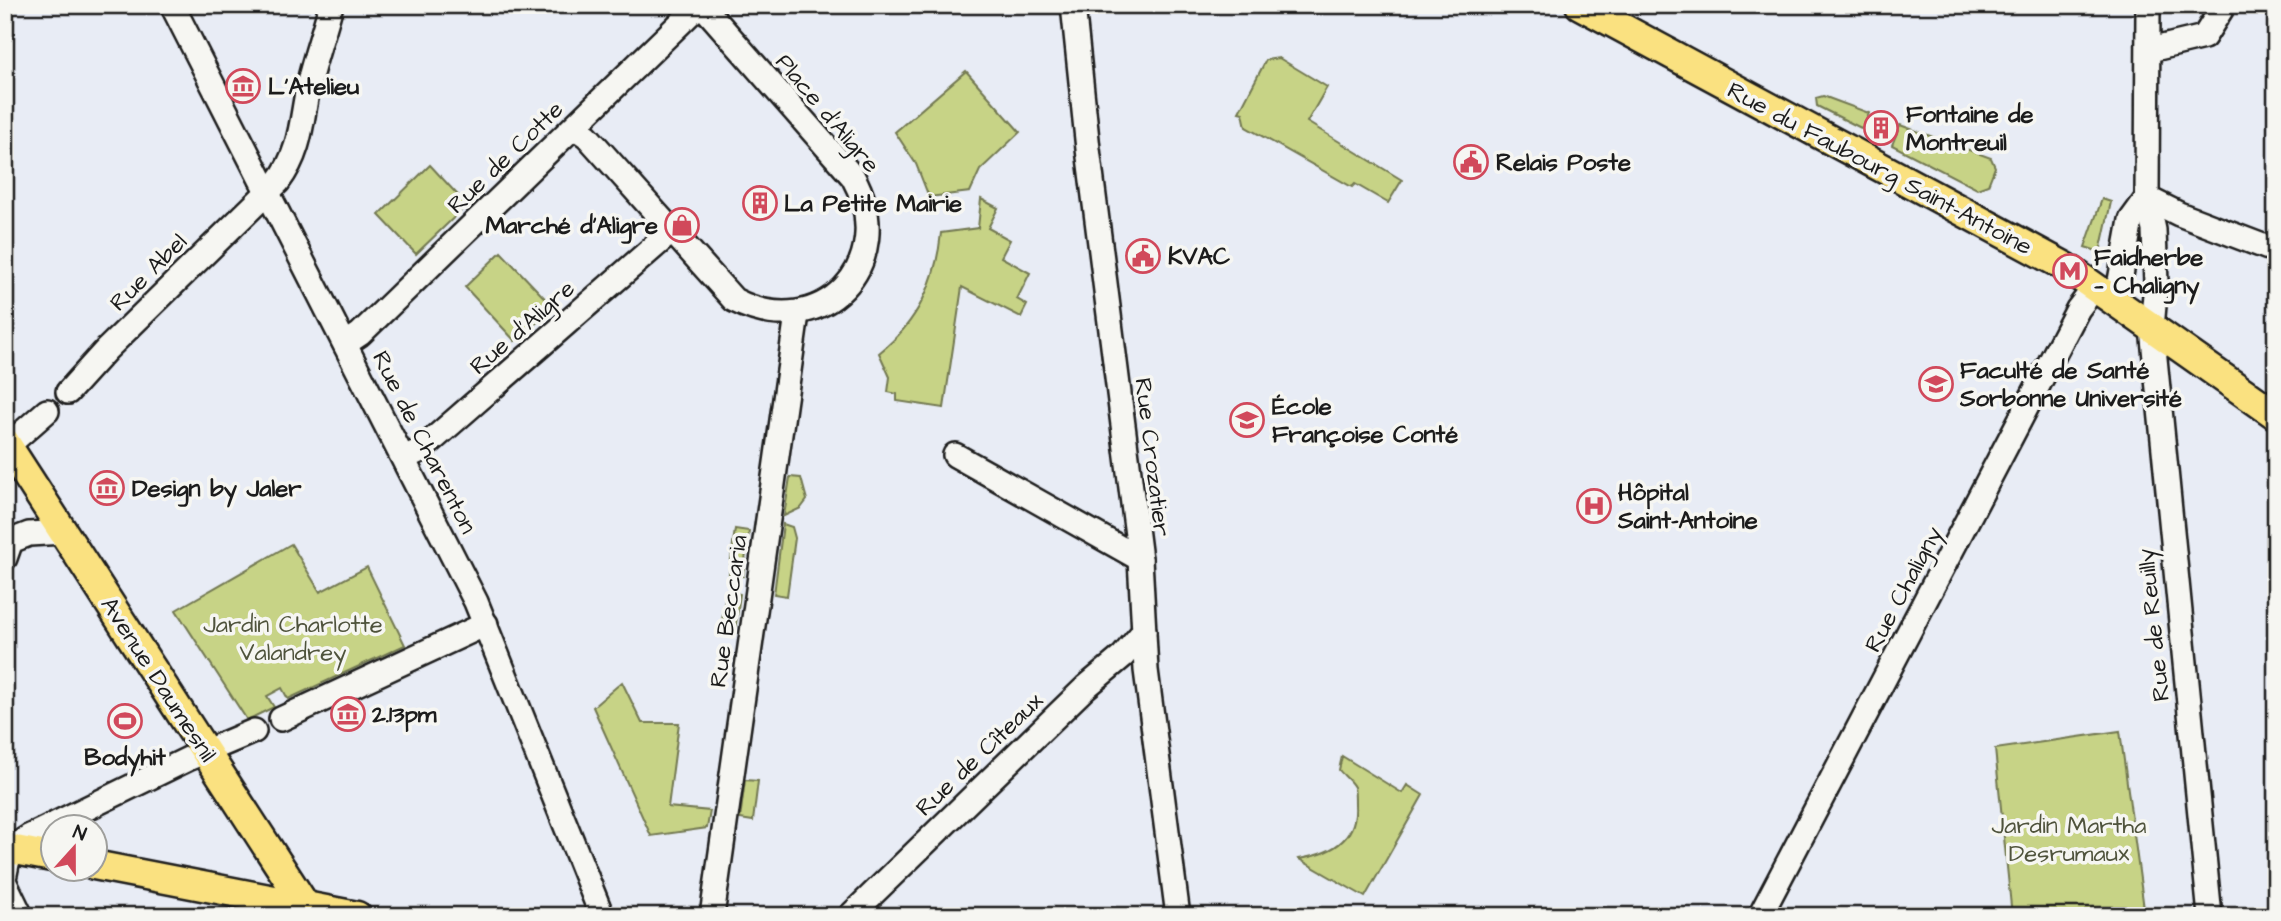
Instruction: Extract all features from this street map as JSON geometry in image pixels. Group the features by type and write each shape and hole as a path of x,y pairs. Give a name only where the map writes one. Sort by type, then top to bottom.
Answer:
{"main road":[{"name":"Rue du Faubourg Saint-Antoine","path":"1580,5 2066,267 2276,415"},
{"name":"Avenue Daumesnil","path":"6,445 308,911"},
{"path":"7,857 38,857"},
{"path":"108,868 308,911 357,916"}],"street":[{"name":"Rue de Charenton","path":"172,5 486,624 601,916"},
{"name":"Rue Abel","path":"68,392 291,165 297,149 310,75 331,5"},
{"name":"Rue de Cotte","path":"345,344 360,334 701,5"},
{"name":"Place d'Aligre","path":"574,127 587,136 734,300 759,312 797,314 824,303 856,272 869,229 865,201 853,177 701,5"},
{"name":"Rue Crozatier","path":"1073,5 1088,149 1140,559 1143,631 1178,916"},
{"name":"Rue de Reuilly","path":"2148,5 2150,50 2147,198 2155,251 2152,328 2210,916"},
{"path":"2150,50 2204,37 2224,5"},
{"path":"2147,198 2179,214 2276,251"},
{"name":"Rue Chaligny","path":"1760,916 2078,309 2120,281 2131,220 2147,198"},
{"name":"Rue d'Aligre","path":"404,458 421,450 671,232"},
{"name":"Rue Beccaria","path":"712,916 797,314"},
{"path":"6,445 47,411"},
{"path":"955,455 1140,559"},
{"path":"5,558 11,541 21,536 64,532"},
{"path":"281,719 486,624"},
{"name":"Rue de Cîteaux","path":"850,916 1076,697 1123,656 1143,631"},
{"path":"7,857 42,830 254,731"},
{"path":"5,883 21,916"}],"green space":[{"path":"1279,58 1327,87 1307,122 1402,180 1388,203 1355,184 1352,187 1246,127 1243,113 1239,112 1266,60"},
{"path":"966,71 1020,132 980,170 970,192 929,197 916,164 895,132"},
{"path":"1823,96 1869,113 1863,129 1817,106 1816,98"},
{"path":"1900,125 1991,158 1995,167 1988,185 1977,189 1892,145"},
{"path":"430,165 467,205 416,254 379,215"},
{"path":"981,199 998,208 988,228 1010,240 1001,257 1030,273 1017,299 1027,305 1021,317 962,287 944,408 897,401 897,394 888,392 890,377 879,353 904,328 923,300 935,268 941,233 978,228"},
{"path":"2102,199 2111,202 2100,252 2085,247"},
{"path":"501,252 554,308 515,341 465,287"},
{"path":"790,477 801,478 807,500 801,508 784,516"},
{"path":"783,524 792,527 795,538 787,596 774,594"},
{"path":"735,529 749,531 743,576 729,574"},
{"name":"Jardin Charlotte Valandrey","path":"291,544 320,592 367,567 405,645 288,699 282,688 267,696 274,707 247,720 176,610"},
{"path":"726,591 740,594 735,631 721,629"},
{"path":"622,682 642,723 679,723 668,807 710,811 707,828 651,836 593,707"},
{"name":"Jardin Martha Desrumaux","path":"2120,731 2145,916 2012,916 1995,749"},
{"path":"1342,756 1402,793 1407,785 1423,795 1365,897 1299,859 1331,849 1347,836 1352,827 1355,816 1354,789 1339,770"},
{"path":"745,780 758,781 753,821 740,819"}],"place":[{"name":"L'Atelieu","path":"243,86"},
{"name":"Fontaine de Montreuil","path":"1881,128"},
{"name":"Relais Poste","path":"1471,162"},
{"name":"La Petite Mairie","path":"760,203"},
{"name":"Marché d'Aligre","path":"682,225"},
{"name":"KVAC","path":"1143,256"},
{"name":"Faidherbe — Chaligny","path":"2070,271"},
{"name":"Faculté de Santé Sorbonne Université","path":"1936,384"},
{"name":"École Françoise Conté","path":"1247,420"},
{"name":"Design by Jaler","path":"107,488"},
{"name":"Hôpital Saint-Antoine","path":"1594,506"},
{"name":"2.13pm","path":"348,714"},
{"name":"Bodyhit","path":"125,721"}]}
